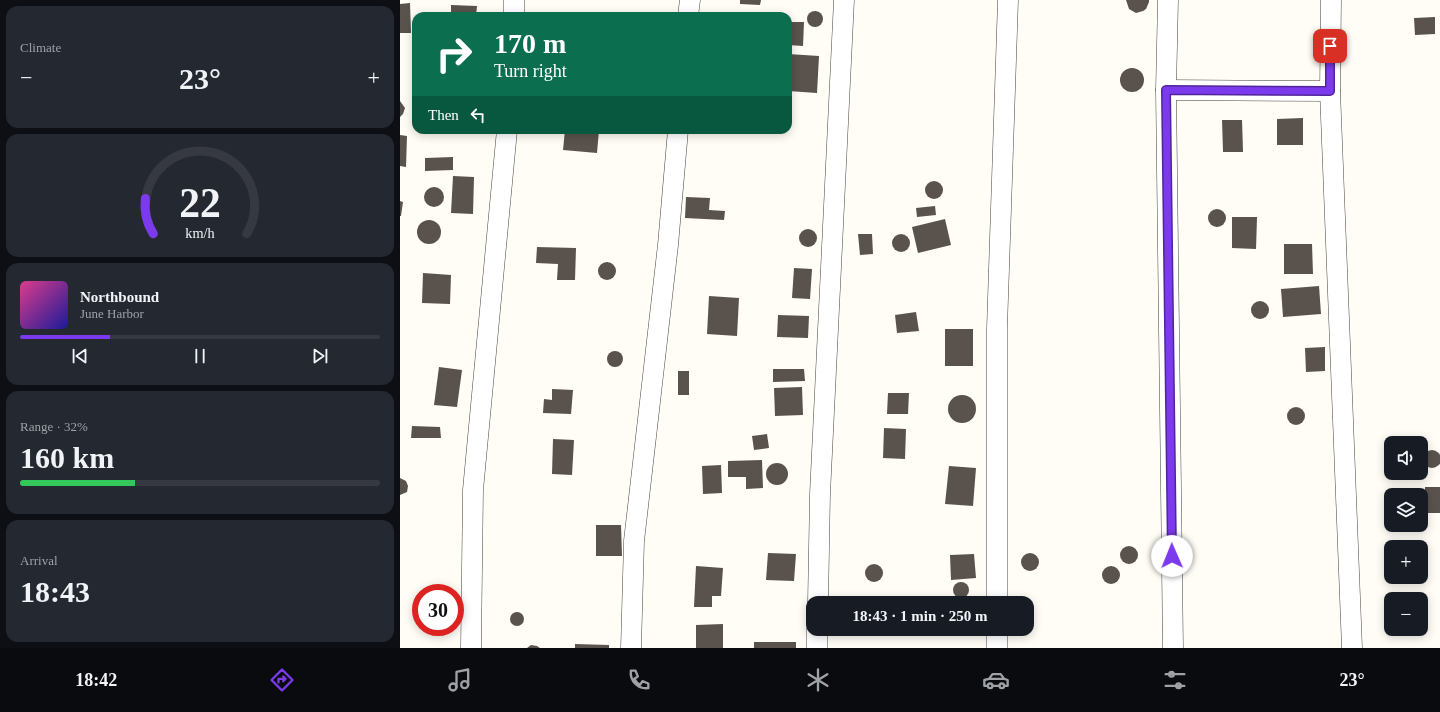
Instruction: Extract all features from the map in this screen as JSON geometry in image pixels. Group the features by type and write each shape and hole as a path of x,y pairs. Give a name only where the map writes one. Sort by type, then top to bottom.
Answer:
{"street":[{"path":"514,0 514,12"},
{"path":"688,12 690,0"},
{"path":"818,596 820,494 844,0"},
{"path":"997,596 997,328 1008,0"},
{"path":"1168,0 1166,90 1173,648"},
{"path":"1331,0 1330,91 1352,648"},
{"path":"1166,90 1330,91"},
{"path":"471,648 473,490 507,134"},
{"path":"631,648 634,541 668,245 678,134"},
{"path":"817,636 817,648"},
{"path":"997,636 997,648"}],"building":[{"path":"740,0 761,0 760,5 740,4"},
{"path":"1126,0 1149,0 1149,2 1146,9 1136,13 1129,9"},
{"path":"410,3 411,33 400,33 400,4"},
{"path":"451,5 477,6 476,12 451,12"},
{"path":"812,11 818,11 823,16 821,25 818,27 812,27 807,22 807,16"},
{"path":"1435,17 1435,34 1415,35 1414,18"},
{"path":"792,22 804,22 803,46 792,45"},
{"path":"792,54 819,56 817,93 792,91"},
{"path":"1132,68 1140,72 1144,80 1140,88 1132,92 1124,88 1120,80 1124,72"},
{"path":"400,101 405,108 400,117"},
{"path":"1303,118 1303,145 1277,145 1277,119"},
{"path":"1222,120 1242,120 1243,152 1223,152"},
{"path":"565,134 599,134 597,153 563,150"},
{"path":"400,135 407,136 406,167 400,166"},
{"path":"453,157 453,170 425,171 425,158"},
{"path":"453,176 474,177 473,214 451,213"},
{"path":"934,181 940,184 943,190 940,196 934,199 928,196 925,190 928,184"},
{"path":"434,187 441,190 444,197 441,204 434,207 427,204 424,197 427,190"},
{"path":"686,197 710,198 709,210 725,211 724,220 685,218"},
{"path":"400,201 403,202 401,216 400,216"},
{"path":"935,206 936,215 917,217 916,208"},
{"path":"1217,209 1223,212 1226,218 1223,224 1217,227 1211,224 1208,218 1211,212"},
{"path":"1232,217 1257,217 1256,249 1232,248"},
{"path":"945,219 951,245 918,253 912,227"},
{"path":"429,220 437,224 441,232 437,240 429,244 421,240 417,232 421,224"},
{"path":"808,229 814,232 817,238 814,244 808,247 802,244 799,238 802,232"},
{"path":"858,234 872,234 873,254 860,255"},
{"path":"901,234 907,237 910,243 907,249 901,252 895,249 892,243 895,237"},
{"path":"1284,244 1312,244 1313,274 1284,274"},
{"path":"537,247 576,248 575,280 557,280 558,264 536,263"},
{"path":"607,262 613,265 616,271 613,277 607,280 601,277 598,271 601,265"},
{"path":"794,268 812,269 810,299 792,298"},
{"path":"423,273 451,275 450,304 422,303"},
{"path":"1319,286 1321,314 1283,317 1281,289"},
{"path":"709,296 739,298 737,336 707,334"},
{"path":"1260,301 1266,304 1269,310 1266,316 1260,319 1254,316 1251,310 1254,304"},
{"path":"916,312 919,331 897,333 895,315"},
{"path":"778,315 809,316 808,338 777,337"},
{"path":"945,329 973,329 973,366 945,366"},
{"path":"1325,347 1325,371 1306,372 1305,348"},
{"path":"612,351 618,351 623,356 621,365 618,367 612,367 607,362 607,356"},
{"path":"439,367 462,370 457,407 434,405"},
{"path":"773,369 804,369 805,381 773,382"},
{"path":"678,371 689,371 689,395 678,395"},
{"path":"802,387 803,415 775,416 774,388"},
{"path":"552,389 573,390 571,414 543,413 544,399 552,400"},
{"path":"888,393 909,393 908,414 887,414"},
{"path":"962,395 972,399 976,409 972,419 962,423 952,419 948,409 952,399"},
{"path":"1296,407 1302,410 1305,416 1302,422 1296,425 1290,422 1287,416 1290,410"},
{"path":"412,426 440,427 441,438 411,438"},
{"path":"884,428 906,429 905,459 883,458"},
{"path":"767,434 769,448 754,450 752,436"},
{"path":"553,439 574,440 572,475 552,474"},
{"path":"1432,450 1435,451 1441,459 1438,465 1432,468 1428,466 1428,452"},
{"path":"762,460 763,488 746,489 746,477 728,477 728,461"},
{"path":"777,463 785,466 788,474 785,482 777,485 769,482 766,474 769,466"},
{"path":"721,465 722,493 703,494 702,466"},
{"path":"949,466 976,468 973,506 945,504"},
{"path":"400,478 406,481 408,486 407,492 400,495"},
{"path":"1440,487 1440,513 1428,513 1428,488 1425,488"},
{"path":"596,525 621,525 622,556 596,556"},
{"path":"1129,546 1135,549 1138,555 1135,561 1129,564 1123,561 1120,555 1123,549"},
{"path":"768,553 796,554 794,581 766,580"},
{"path":"1030,553 1036,556 1039,562 1036,568 1030,571 1024,568 1021,562 1024,556"},
{"path":"974,554 976,578 951,580 950,555"},
{"path":"874,564 880,567 883,573 880,579 874,582 868,579 865,573 868,567"},
{"path":"696,566 723,568 721,596 712,596 712,607 694,607"},
{"path":"1111,566 1117,569 1120,575 1117,581 1111,584 1105,581 1102,575 1105,569"},
{"path":"958,582 964,582 969,587 969,593 967,596 955,596 953,593 953,587"},
{"path":"517,612 522,614 524,619 522,624 517,626 512,624 510,619 512,614"},
{"path":"723,624 723,648 696,648 696,625"},
{"path":"754,642 796,642 796,648 754,648"},
{"path":"575,644 609,645 609,648 575,648"},
{"path":"531,645 537,646 540,648 527,648"}],"route":[{"path":"1172,556 1166,90 1330,91 1330,46"}]}
